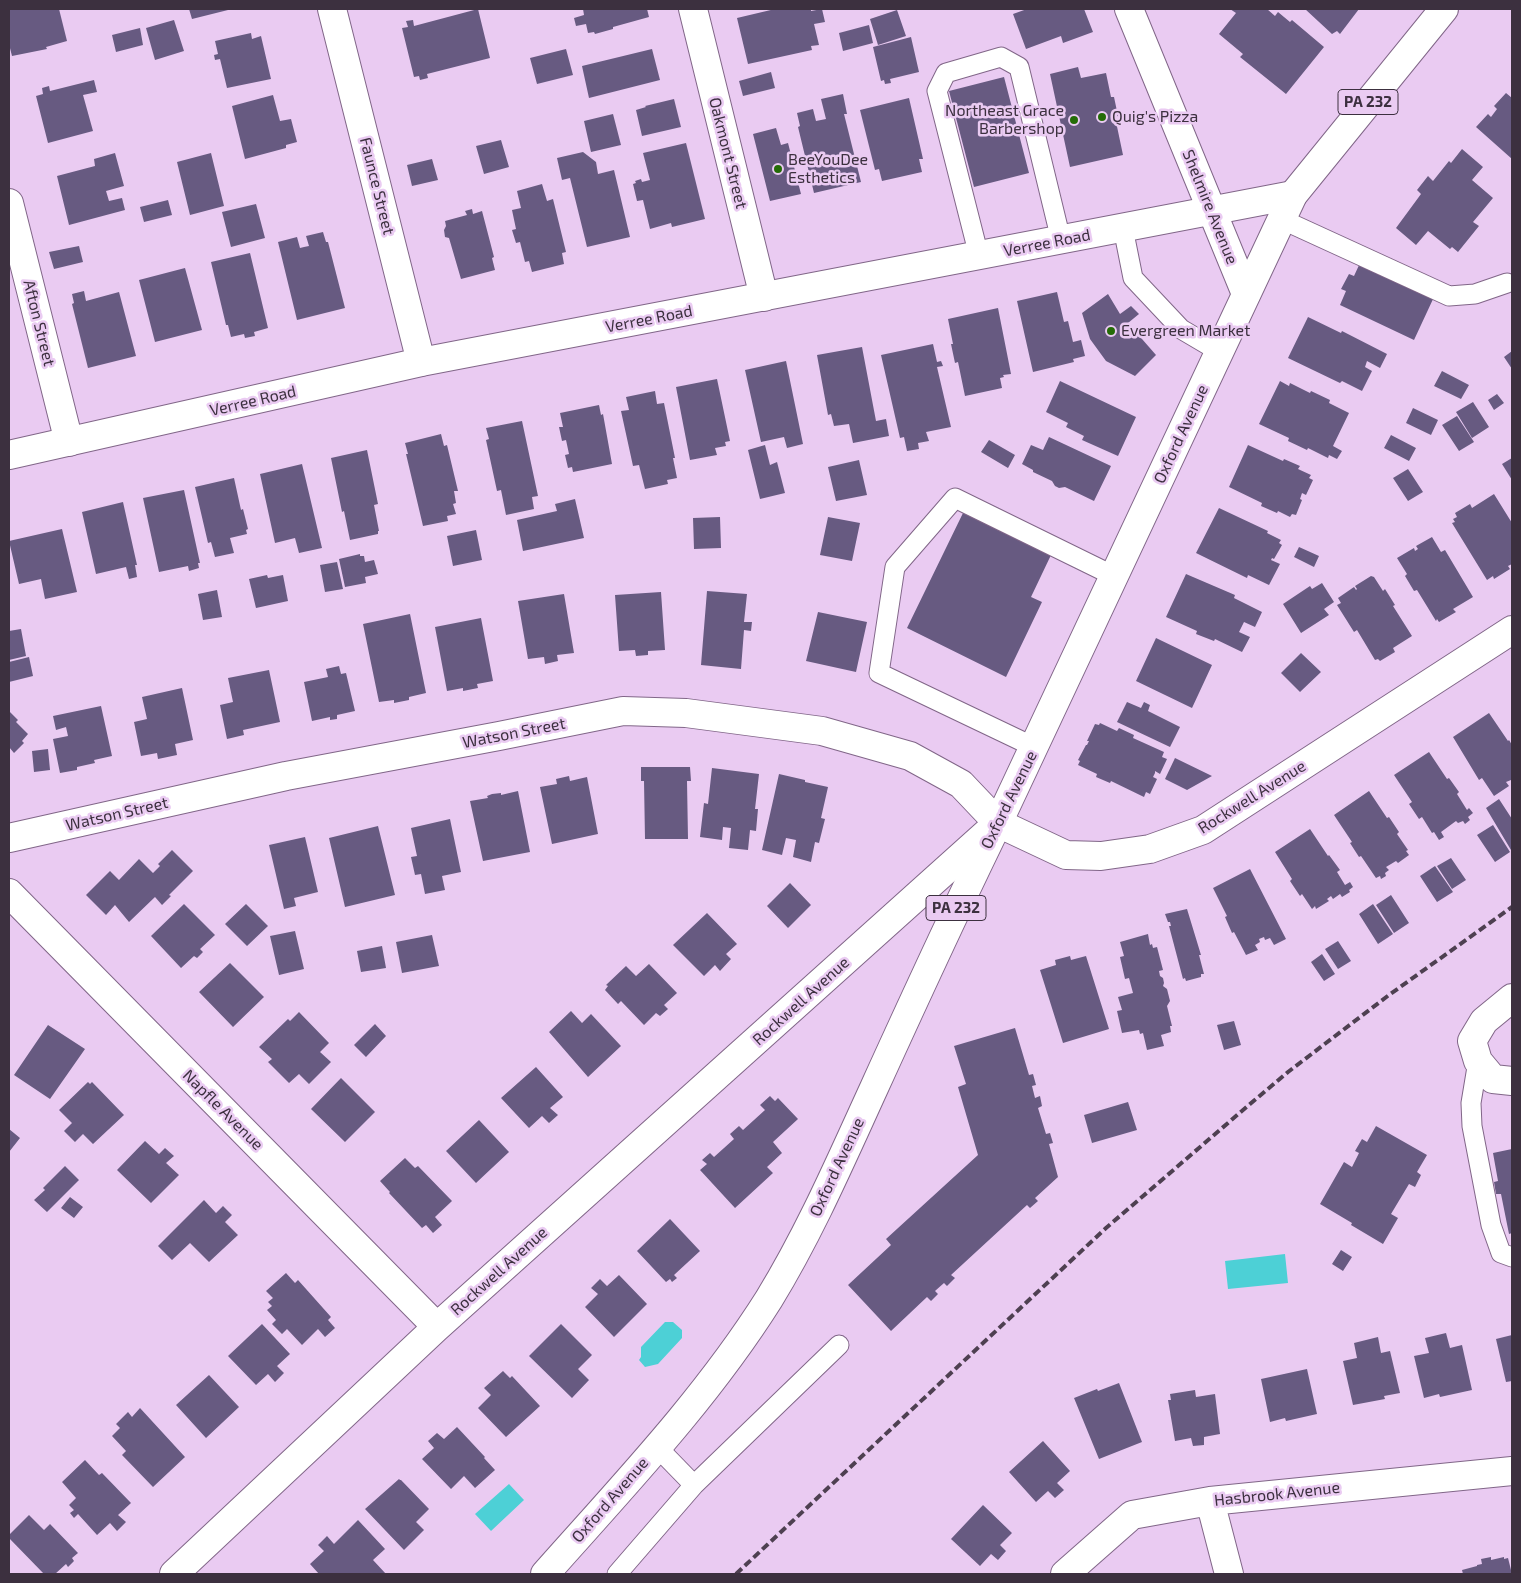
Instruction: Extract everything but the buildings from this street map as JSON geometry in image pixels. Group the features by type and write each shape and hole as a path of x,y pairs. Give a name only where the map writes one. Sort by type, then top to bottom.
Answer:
{"street":[{"name":"Faunce Street","path":"332,9 422,362"},
{"name":"Oakmont Street","path":"693,9 764,296"},
{"name":"Shelmire Avenue","path":"1129,9 1246,294"},
{"name":"Oxford Avenue","path":"545,1574 657,1447 712,1380 769,1298 801,1241 840,1161 956,909 1293,195 1444,9"},
{"name":"Verree Road","path":"9,455 422,362 1293,195"},
{"name":"Afton Street","path":"9,203 69,442"},
{"name":"Rockwell Avenue","path":"174,1574 437,1327 998,823 1066,855 1101,856 1150,849 1203,830 1512,630"},
{"name":"Watson Street","path":"9,838 286,776 623,711 686,713 822,731 910,756 961,784 998,823"},
{"name":"Napfle Avenue","path":"9,893 437,1327"},
{"path":"1512,998 1484,1021 1472,1041 1478,1061 1493,1079 1512,1081"},
{"name":"Hasbrook Avenue","path":"1065,1574 1132,1515 1210,1501 1512,1471"},
{"path":"1210,1501 1229,1574"}],"lane":[{"path":"978,256 937,92 946,73 1001,57 1019,66 1061,240"},
{"path":"1281,219 1449,296 1476,294 1506,282"},
{"path":"1123,228 1134,278 1181,329 1220,352"},
{"path":"1034,747 879,673 895,567 955,498 1114,576"},
{"path":"1478,1061 1471,1103 1472,1126 1491,1225 1501,1253 1512,1258"},
{"path":"617,1574 694,1485 839,1344"},
{"path":"657,1447 694,1485"}],"shaded area":[{"path":"1285,1254 1288,1283 1228,1289 1225,1261"},
{"path":"665,1322 673,1322 682,1330 682,1338 658,1364 645,1367 639,1360 641,1357 641,1347"},
{"path":"509,1484 524,1500 491,1531 475,1514"}],"railway":[{"path":"736,1574 1106,1228 1250,1104 1288,1072 1389,995 1512,907"}],"place":[{"name":"Quig's Pizza","path":"1102,117"},
{"name":"Northeast Grace Barbershop","path":"1074,120"},
{"name":"BeeYouDee Esthetics","path":"778,169"},
{"name":"Evergreen Market","path":"1111,331"}]}
